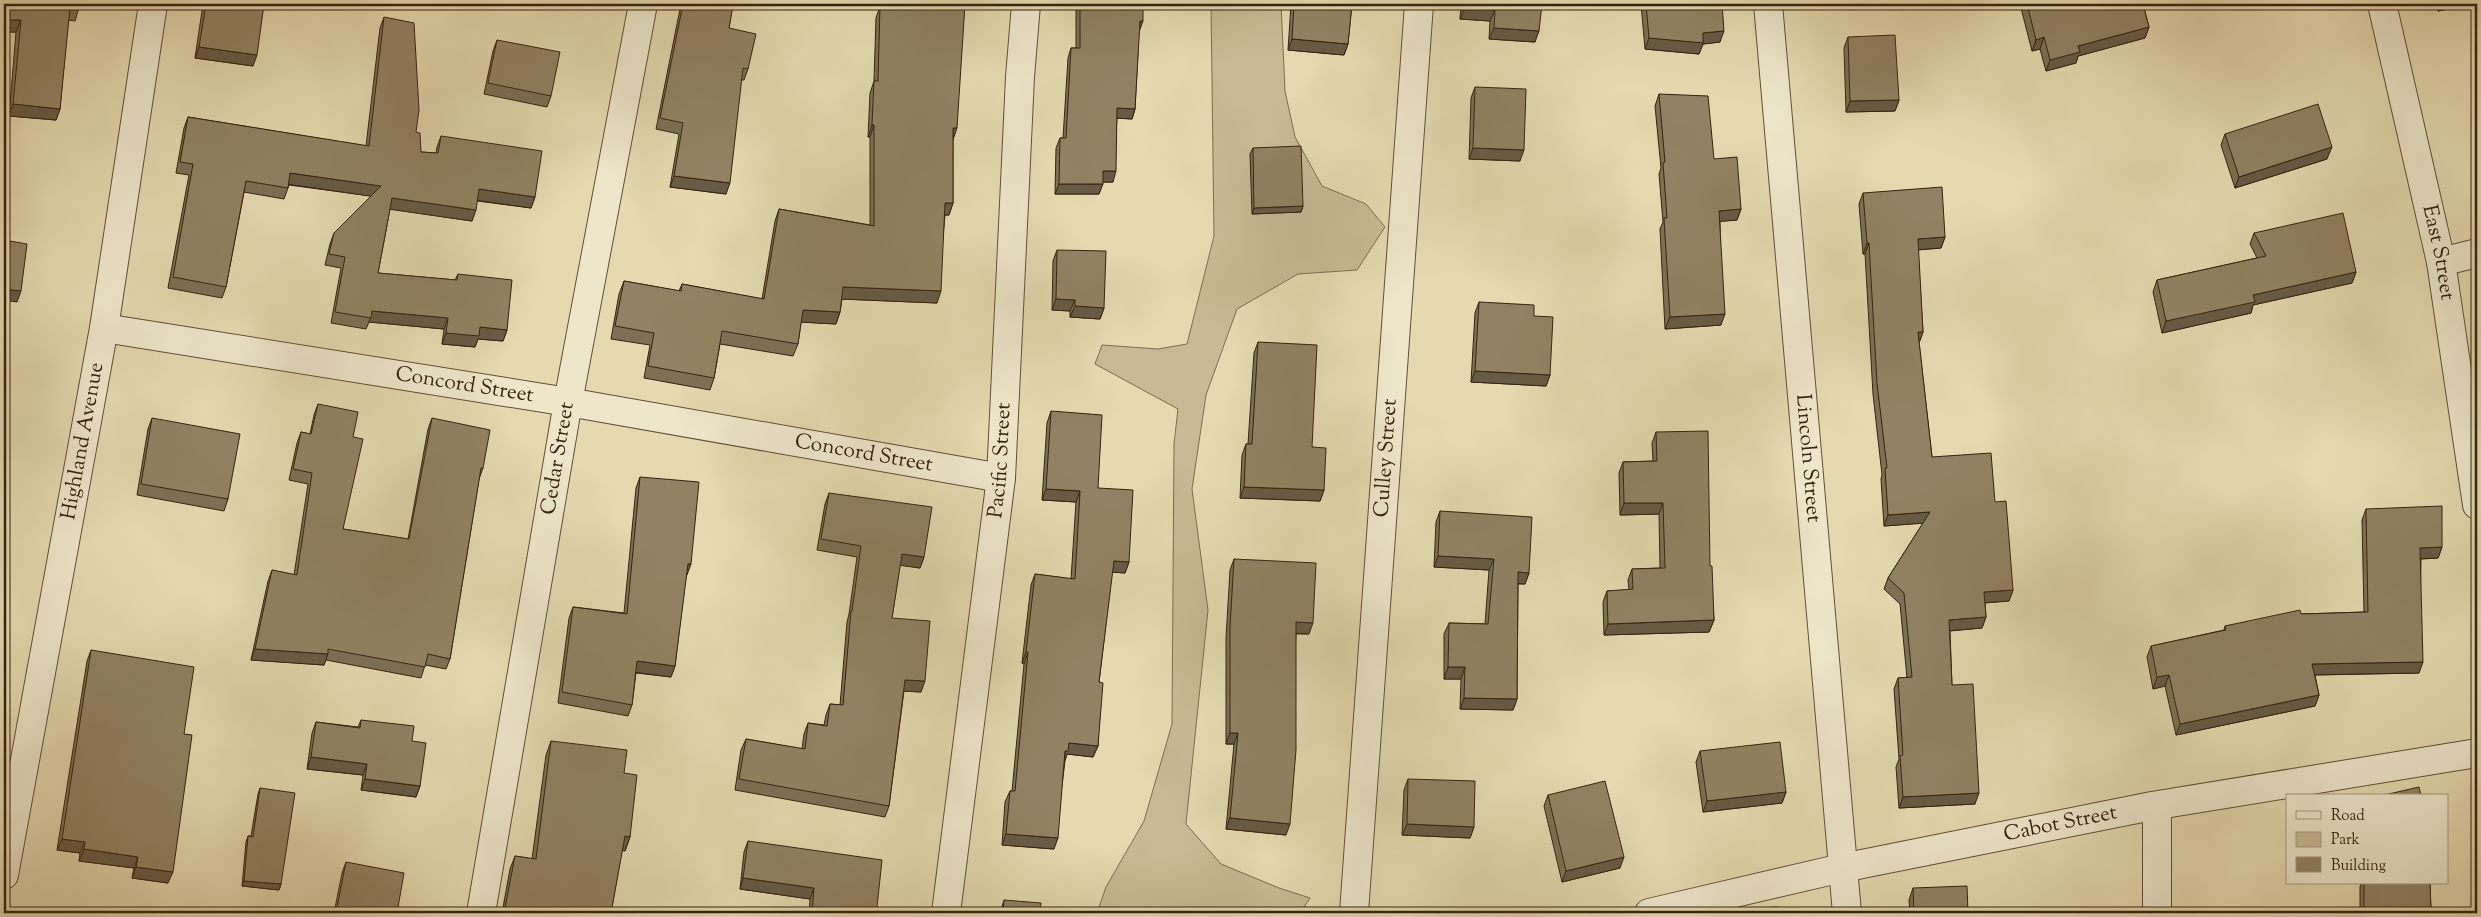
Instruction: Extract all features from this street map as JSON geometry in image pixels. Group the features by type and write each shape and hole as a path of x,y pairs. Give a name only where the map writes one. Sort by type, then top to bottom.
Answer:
{"street":[{"name":"Highland Avenue","path":"4,875 104,328 153,4"},
{"name":"Cedar Street","path":"481,913 568,402 643,4"},
{"name":"Pacific Street","path":"946,913 1001,478 1020,76 1026,4"},
{"name":"Culley Street","path":"1354,913 1418,4"},
{"name":"Lincoln Street","path":"1768,4 1847,913"},
{"name":"East Street","path":"2382,4 2441,262 2477,505"},
{"path":"2441,262 2477,253"},
{"name":"Concord Street","path":"104,328 568,402 1001,478"},
{"name":"Cabot Street","path":"1649,913 1842,868 2157,806 2477,753"},
{"path":"2157,806 2157,913"}],"green space":[{"path":"1211,4 1281,4 1285,91 1295,137 1322,186 1366,204 1385,227 1357,270 1298,274 1237,309 1206,395 1192,489 1208,610 1186,824 1221,864 1279,888 1310,898 1301,912 1097,913 1106,887 1144,821 1172,724 1174,444 1178,409 1095,364 1102,345 1158,349 1187,344 1214,236"}],"building":[{"path":"4,4 80,4 79,10 70,8 60,109 13,104 21,20 4,20"},
{"path":"206,4 264,4 257,55 199,47"},
{"path":"683,4 733,4 729,28 756,34 748,69 743,68 730,183 674,176 683,123 660,118"},
{"path":"900,4 965,4 957,128 953,128 953,203 945,203 941,291 843,287 840,312 803,310 798,344 722,331 714,378 648,366 654,333 615,326 624,281 681,291 682,284 764,299 779,209 874,226 874,125 872,125 874,81 878,81 880,6 900,6"},
{"path":"1080,4 1143,4 1143,21 1140,21 1135,109 1117,108 1116,171 1103,171 1103,184 1059,184 1060,138 1066,138 1071,48 1080,48"},
{"path":"1294,4 1352,4 1348,44 1292,39"},
{"path":"1464,4 1542,4 1539,31 1494,28 1495,10 1464,8"},
{"path":"1646,4 1722,4 1724,31 1703,33 1703,43 1649,38"},
{"path":"2027,4 2143,4 2149,27 2078,46 2080,52 2050,60 2044,37 2036,40"},
{"path":"384,17 414,23 419,110 416,132 420,133 421,152 438,153 441,136 542,151 535,197 479,189 476,210 392,198 378,273 457,280 458,274 512,280 507,330 480,327 479,336 446,333 448,318 372,311 371,318 335,312 345,257 329,254 334,233 381,186 290,173 288,188 246,181 226,287 173,277 193,164 180,162 188,117 369,146"},
{"path":"1895,35 1899,100 1850,101 1848,37"},
{"path":"497,40 560,52 551,96 488,83"},
{"path":"1475,87 1526,89 1524,150 1473,148"},
{"path":"1659,94 1708,96 1714,159 1737,157 1741,209 1719,211 1725,314 1670,317 1664,218 1667,218 1663,163 1665,162"},
{"path":"2318,104 2332,147 2239,177 2225,134"},
{"path":"1301,146 1303,206 1254,208 1253,148"},
{"path":"1942,187 1945,237 1918,239 1923,332 1918,332 1932,457 1991,453 1995,502 2006,501 2013,590 1984,592 1986,617 1949,620 1952,685 1973,684 1979,793 1903,797 1900,756 1903,755 1898,678 1912,677 1904,593 1888,578 1930,512 1888,515 1885,468 1887,468 1877,383 1869,243 1867,243 1863,193"},
{"path":"2343,213 2356,272 2253,295 2255,302 2166,321 2157,280 2266,256 2254,233"},
{"path":"4,240 27,244 21,291 4,289"},
{"path":"1057,250 1106,251 1104,308 1075,306 1075,300 1056,299"},
{"path":"1479,302 1534,305 1534,316 1553,317 1550,375 1475,371"},
{"path":"1258,342 1317,345 1312,447 1326,448 1324,490 1244,487 1246,444 1252,444"},
{"path":"318,404 358,412 353,437 363,439 343,529 409,539 432,418 490,430 483,468 481,468 450,659 428,654 425,667 328,649 328,654 255,649 272,570 297,575 312,473 293,469 301,432 311,434"},
{"path":"1051,411 1102,415 1098,488 1133,490 1129,562 1114,561 1099,682 1103,683 1098,746 1069,743 1068,751 1065,751 1058,838 1006,834 1010,791 1015,791 1028,652 1026,652 1035,574 1075,579 1080,491 1046,489"},
{"path":"152,418 240,434 228,499 141,484"},
{"path":"1708,431 1710,566 1712,566 1714,620 1608,624 1607,591 1633,589 1632,569 1665,568 1663,503 1624,503 1623,462 1657,461 1656,432"},
{"path":"640,477 699,482 691,564 688,564 675,666 637,661 632,705 562,692 573,607 627,614"},
{"path":"829,493 932,507 924,557 902,554 892,618 930,621 925,681 905,680 889,806 739,779 746,739 805,749 808,723 827,726 830,704 843,705 851,611 861,546 821,539"},
{"path":"2442,506 2442,547 2420,548 2423,662 2312,664 2319,695 2180,724 2169,675 2157,677 2151,646 2226,630 2225,626 2300,610 2301,614 2368,612 2366,509"},
{"path":"1440,511 1532,517 1529,573 1518,572 1517,699 1464,698 1465,667 1448,667 1449,623 1488,624 1494,559 1438,556"},
{"path":"1234,559 1316,563 1313,623 1296,622 1296,750 1290,824 1230,818 1238,733 1230,733 1230,627"},
{"path":"91,650 194,667 184,734 192,735 173,872 136,867 138,857 84,849 85,842 62,839"},
{"path":"361,720 414,726 412,741 426,743 420,786 365,779 367,764 311,757 316,722 360,728"},
{"path":"551,741 627,750 624,773 637,775 630,837 625,836 611,913 504,913 515,856 536,859"},
{"path":"1780,742 1786,792 1707,801 1700,751"},
{"path":"1408,779 1475,781 1474,827 1407,824"},
{"path":"1605,781 1624,857 1566,871 1548,795"},
{"path":"2419,787 2421,794 2389,794"},
{"path":"260,788 295,793 281,884 244,881 248,836 253,837"},
{"path":"748,841 882,860 877,907 881,908 881,913 812,913 814,888 743,878"},
{"path":"346,862 404,873 397,913 336,913"},
{"path":"2364,884 2430,884 2431,910 2437,913 2364,913"},
{"path":"1967,886 1968,913 1914,913 1913,888"},
{"path":"1004,900 1041,903 1040,913 1003,913"},
{"path":"1778,907 1779,913 1708,913 1708,911"}]}
